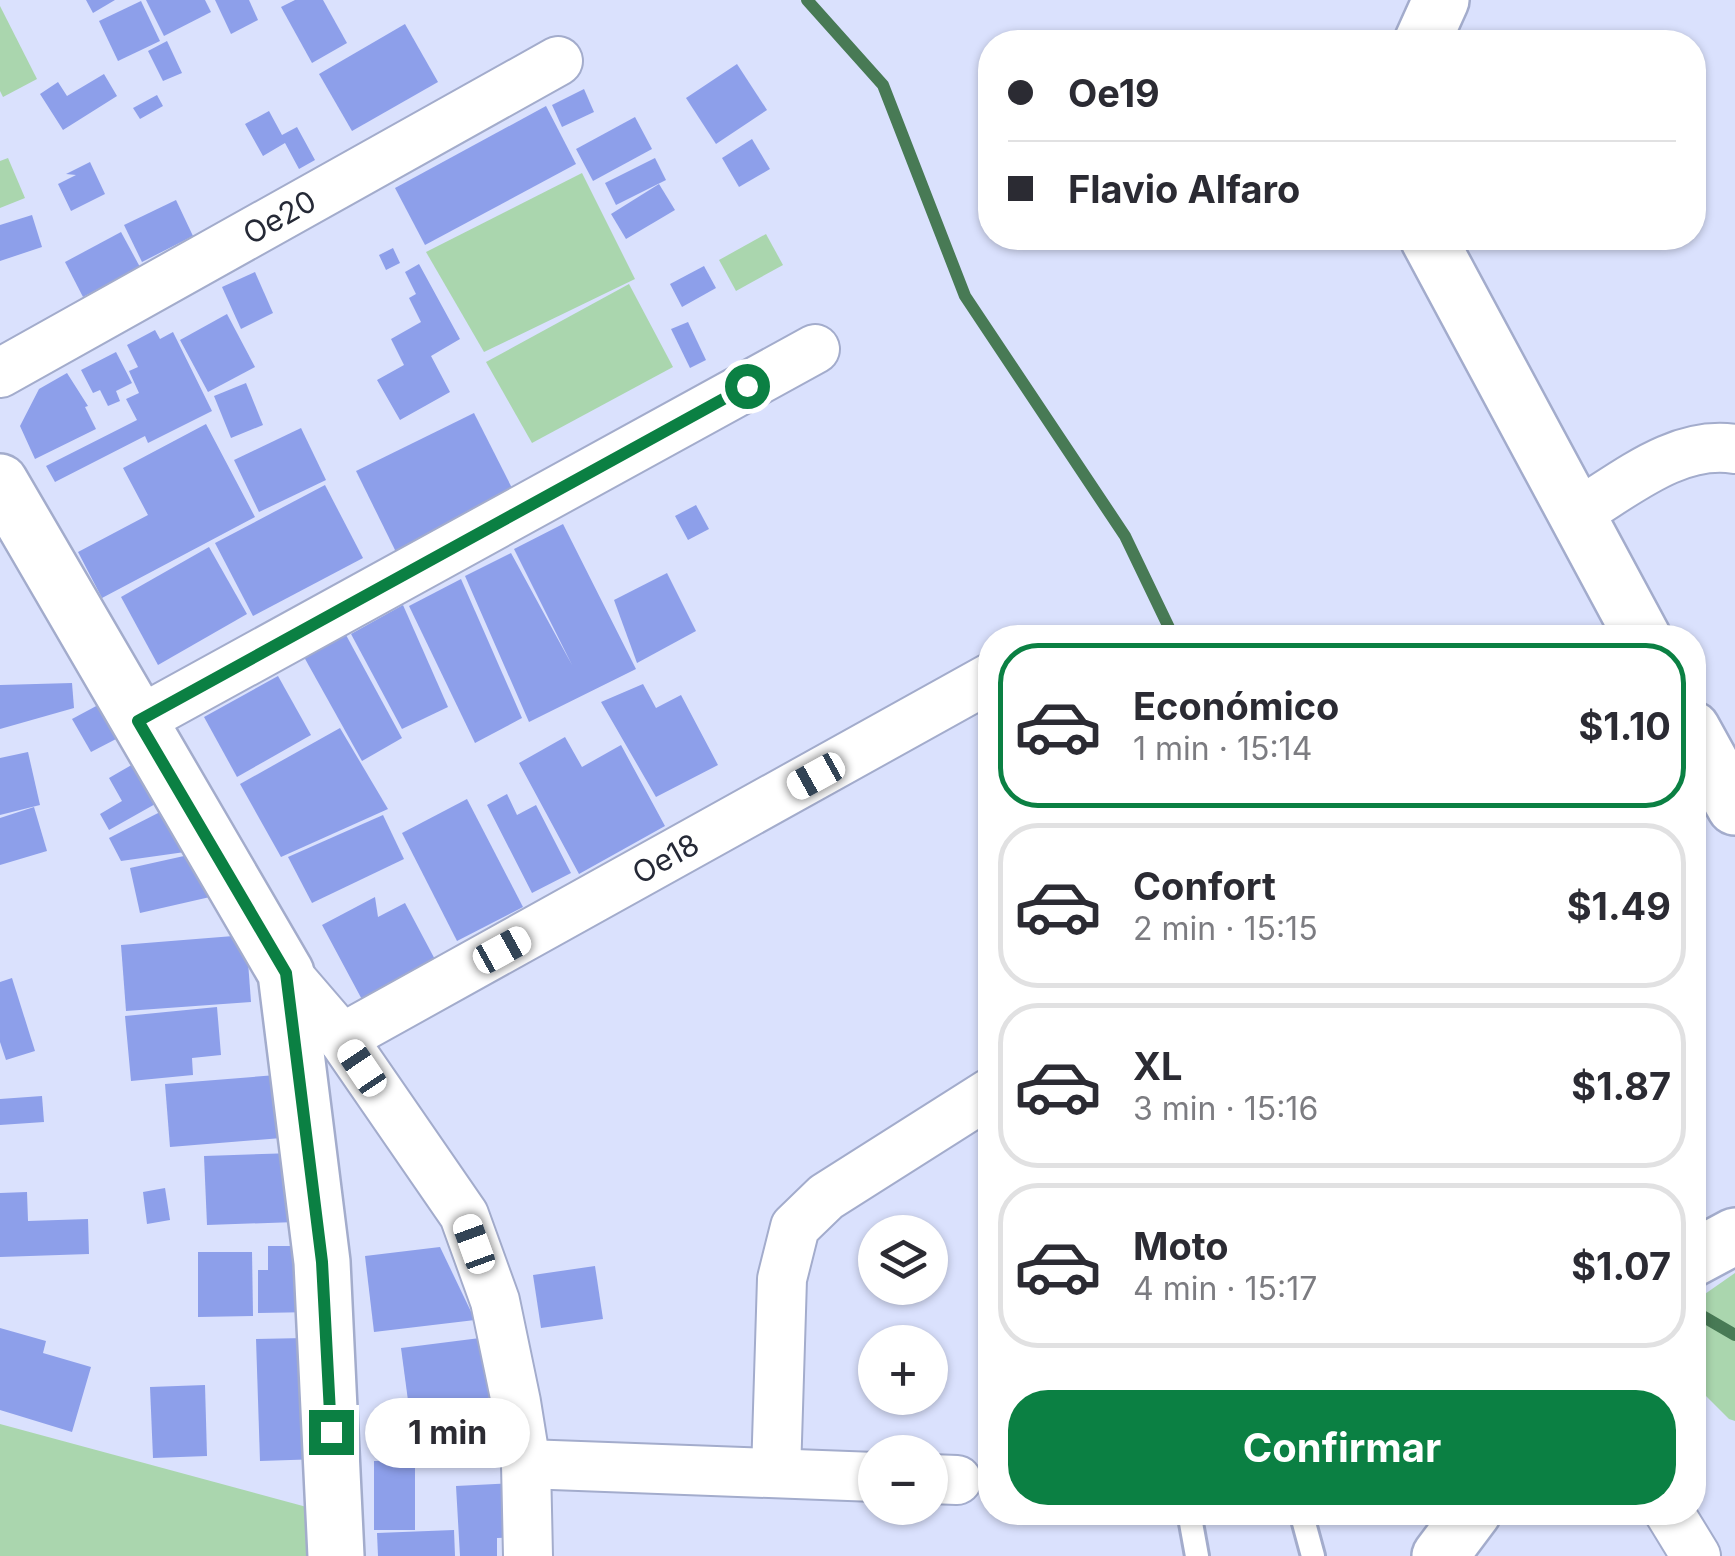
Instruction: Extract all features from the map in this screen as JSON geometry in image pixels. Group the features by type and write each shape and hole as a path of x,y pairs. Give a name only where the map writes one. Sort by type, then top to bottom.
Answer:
{"street":[{"path":"1427,30 1441,0"},
{"name":"Oe20","path":"0,373 558,60"},
{"path":"1434,250 1636,625"},
{"path":"138,721 815,349"},
{"path":"1576,514 1680,452 1712,445 1735,449"},
{"path":"0,482 286,973 342,1038 464,1215 495,1301 526,1464 528,1556"},
{"name":"Oe18","path":"342,1038 978,685"},
{"path":"1706,754 1735,807"},
{"path":"286,973 322,1262 336,1556"},
{"path":"776,1472 782,1279 795,1227 826,1197 978,1101"},
{"path":"526,1464 858,1475"},
{"path":"1440,1556 1463,1525"},
{"path":"1677,1525 1696,1556"}],"lane":[{"path":"1191,1525 1197,1556"},
{"path":"1305,1525 1313,1556"}],"green space":[{"path":"0,6 37,79 3,97 0,91"},
{"path":"8,158 25,198 0,208 0,161"},
{"path":"582,173 635,279 484,352 426,252"},
{"path":"766,234 783,265 736,291 719,260"},
{"path":"629,284 673,367 532,443 486,362"},
{"path":"1735,1273 1735,1421 1706,1396 1706,1293"},
{"path":"0,1424 314,1509 317,1556 0,1556"}],"building":[{"path":"86,0 115,0 93,13"},
{"path":"146,0 205,0 211,12 164,36"},
{"path":"215,0 249,0 258,20 231,34"},
{"path":"295,0 323,0 347,43 312,63 281,7"},
{"path":"141,1 160,41 118,61 99,21"},
{"path":"405,24 438,82 352,131 319,74"},
{"path":"167,41 182,73 163,81 148,51"},
{"path":"737,64 767,110 716,144 686,98"},
{"path":"104,74 117,96 63,130 40,94 58,82 67,96"},
{"path":"584,89 594,112 562,127 552,105"},
{"path":"157,95 163,106 140,119 133,108"},
{"path":"546,106 576,164 425,245 395,188"},
{"path":"269,111 282,135 297,127 315,160 299,169 285,143 263,156 245,124"},
{"path":"635,117 652,149 593,181 576,149"},
{"path":"752,139 770,169 739,187 722,158"},
{"path":"655,158 666,180 616,205 605,183"},
{"path":"90,162 105,194 71,211 58,184 76,175 66,174"},
{"path":"659,184 675,210 626,239 611,214"},
{"path":"176,200 193,236 142,262 124,225"},
{"path":"32,215 42,247 0,261 0,225"},
{"path":"121,232 140,267 83,297 65,262"},
{"path":"393,248 400,263 386,270 379,255"},
{"path":"419,264 460,339 431,356 450,392 400,420 377,380 404,365 391,339 421,322 409,298 416,294 405,272"},
{"path":"704,266 716,288 682,307 670,284"},
{"path":"255,272 273,313 241,329 222,287"},
{"path":"227,314 255,367 208,392 180,340"},
{"path":"688,322 706,360 690,368 671,329"},
{"path":"155,330 160,339 173,332 212,411 148,443 145,436 55,482 46,466 137,420 126,399 139,393 129,371 138,367 127,345"},
{"path":"116,352 132,383 116,391 120,401 108,406 100,390 93,393 81,370"},
{"path":"67,373 88,406 85,407 96,429 35,459 20,426 39,389"},
{"path":"246,383 263,425 231,438 214,396"},
{"path":"474,413 515,494 397,554 356,471"},
{"path":"206,424 255,517 102,598 78,552 148,515 123,468"},
{"path":"301,428 326,480 259,512 234,460"},
{"path":"325,485 363,558 253,616 215,543"},
{"path":"696,505 709,529 688,540 675,516"},
{"path":"563,524 636,669 529,722 465,576 511,553 572,665 514,549"},
{"path":"209,547 247,614 158,665 121,597"},
{"path":"667,573 696,631 637,663 614,600"},
{"path":"461,579 522,718 475,743 409,606"},
{"path":"403,605 448,707 402,729 351,634"},
{"path":"346,635 402,738 362,761 304,657"},
{"path":"278,676 311,735 237,777 204,717"},
{"path":"72,683 74,708 0,729 0,685"},
{"path":"643,684 656,708 681,695 718,765 656,797 601,702"},
{"path":"100,704 118,738 91,752 72,719"},
{"path":"340,728 388,809 281,857 240,784"},
{"path":"565,737 582,767 621,745 665,826 579,874 519,763"},
{"path":"28,752 40,805 0,815 0,758"},
{"path":"135,763 157,803 109,830 100,814 122,801 109,778"},
{"path":"507,794 517,815 536,805 571,873 532,893 487,805"},
{"path":"467,799 523,907 457,941 402,833"},
{"path":"34,807 47,851 0,865 0,818"},
{"path":"164,810 185,852 121,861 109,838"},
{"path":"383,815 404,859 312,903 288,857"},
{"path":"184,856 210,897 140,913 130,868"},
{"path":"375,897 378,917 405,903 439,967 366,1007 322,925"},
{"path":"246,935 251,1002 126,1011 121,945"},
{"path":"12,978 35,1051 6,1060 0,1042 0,982"},
{"path":"217,1007 221,1055 192,1058 193,1075 131,1081 125,1016"},
{"path":"289,1074 294,1137 170,1147 165,1084"},
{"path":"42,1096 44,1122 0,1125 0,1099"},
{"path":"294,1153 296,1222 207,1225 204,1156"},
{"path":"165,1188 170,1220 147,1224 143,1192"},
{"path":"27,1192 28,1221 88,1219 89,1254 0,1257 0,1193"},
{"path":"268,1246 316,1246 316,1312 258,1313 258,1270 268,1270"},
{"path":"440,1247 475,1320 374,1332 365,1256"},
{"path":"198,1252 252,1252 253,1316 198,1317"},
{"path":"595,1266 603,1319 541,1328 533,1275"},
{"path":"0,1328 46,1341 43,1353 91,1367 72,1432 0,1410"},
{"path":"488,1337 495,1397 409,1408 401,1348"},
{"path":"305,1338 321,1459 260,1461 256,1339"},
{"path":"205,1385 207,1456 153,1458 150,1387"},
{"path":"374,1461 415,1461 415,1530 374,1530"},
{"path":"516,1483 518,1537 497,1538 497,1556 460,1556 456,1486"},
{"path":"454,1530 455,1556 378,1556 377,1533"}],"waterway":[{"path":"807,0 883,85 965,296 1125,536 1168,625"},
{"path":"1706,1318 1735,1335"}],"route":[{"path":"331,1432 322,1262 286,973 138,721 747,386"}]}
